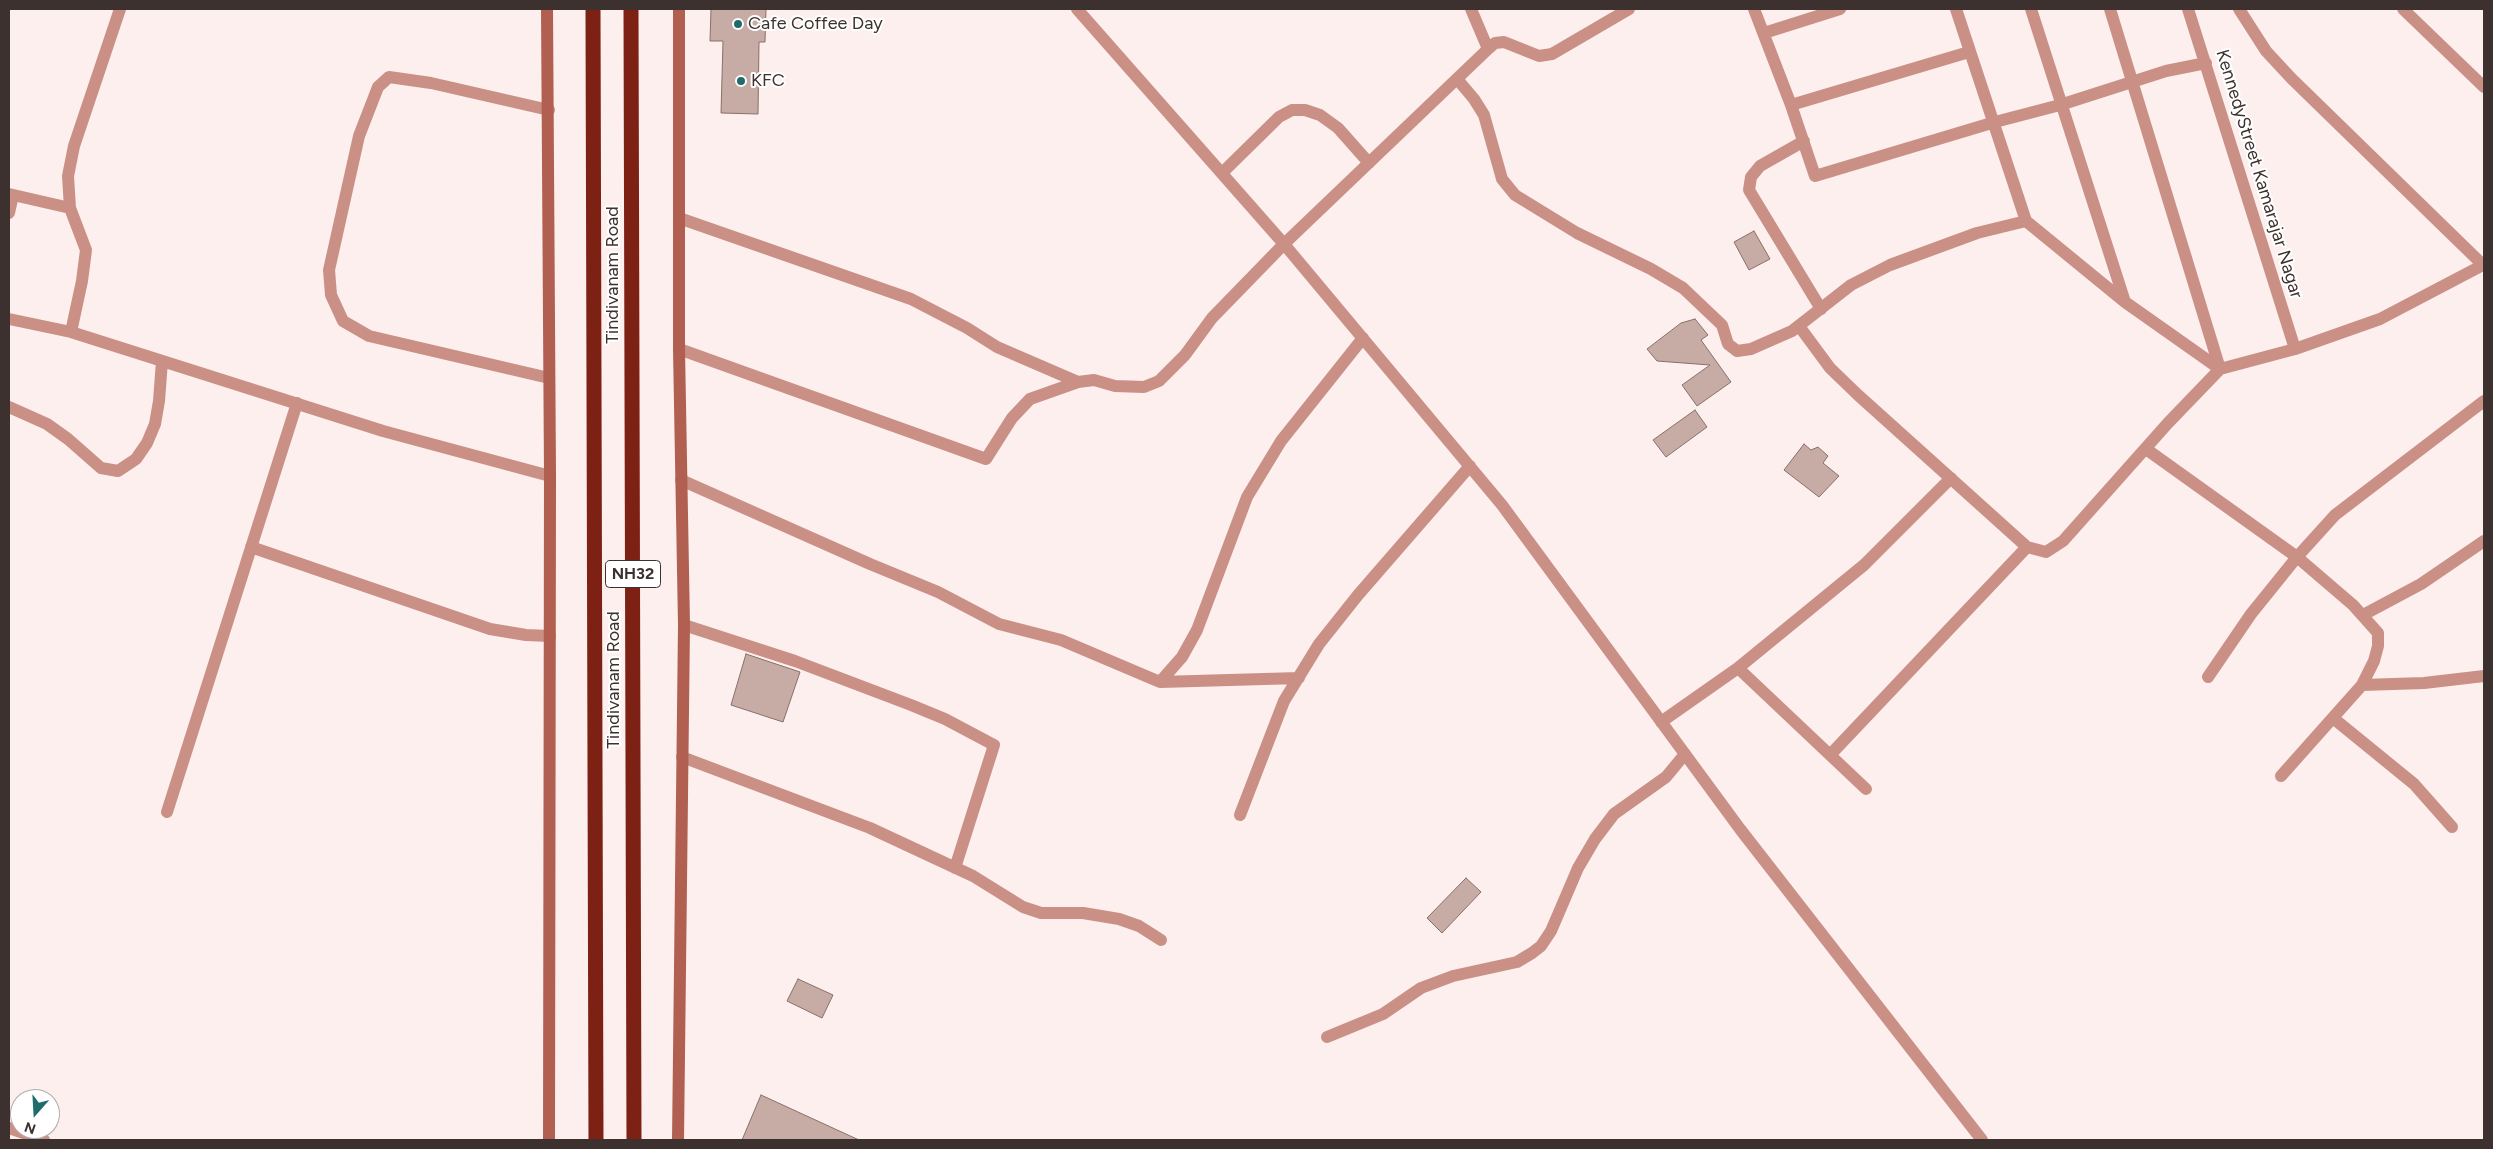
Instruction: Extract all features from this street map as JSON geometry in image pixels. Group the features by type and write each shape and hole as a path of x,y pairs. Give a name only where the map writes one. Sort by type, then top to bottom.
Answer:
{"highway":[{"name":"NH32","path":"594,9 596,1140"},
{"name":"Tindivanam Road","path":"631,9 634,1140"}],"street":[{"path":"72,332 86,250 70,208 68,176 74,146 120,9"},
{"path":"548,9 550,378 549,1140"},
{"path":"678,1140 684,625 679,349 679,9"},
{"path":"1077,9 1284,244 1502,505 1740,829 1982,1140"},
{"path":"1471,9 1488,49"},
{"path":"679,349 986,459 1012,418 1030,399 1078,382 1094,380 1115,386 1144,387 1159,380 1185,355 1212,318 1284,244 1458,80 1488,49 1504,42 1539,56 1552,54 1629,9"},
{"path":"1754,9 1792,105 1816,176 1995,122 2060,105 2132,82 2206,63"},
{"path":"1764,33 1840,9"},
{"path":"1956,9 1969,52 1995,122 2026,221 2125,302 2220,370"},
{"path":"2031,9 2060,105 2125,302"},
{"path":"2110,9 2220,370"},
{"name":"KennedyStreet Kamarajar Nagar","path":"2188,9 2296,349"},
{"path":"1798,326 1835,373 2028,547 2046,552 2062,541 2220,370 2296,349 2380,319 2484,265 2291,78 2266,51 2239,9"},
{"path":"2403,9 2484,87"},
{"path":"1792,105 1969,52"},
{"path":"549,110 431,83 389,77 378,87 359,136 329,270 331,295 343,321 369,336 550,378"},
{"path":"1458,80 1474,99 1484,115 1502,179 1515,195 1577,233 1651,269 1682,288 1722,325 1728,344 1737,351 1751,349 1770,342 1798,326 1851,285 1890,265 1977,233 2026,221"},
{"path":"1222,174 1279,117 1292,110 1305,110 1320,115 1338,128 1369,164"},
{"path":"1804,141 1760,166 1751,176 1749,190 1821,309"},
{"path":"9,213 11,195 70,208"},
{"path":"679,218 911,299 967,328 997,347 1078,382"},
{"path":"9,319 72,332 383,431 550,476"},
{"path":"1160,682 1182,657 1197,630 1248,497 1282,441 1363,338"},
{"path":"9,407 47,424 68,438 101,468 118,471 136,459 147,443 154,424 159,401 162,361"},
{"path":"2208,677 2230,642 2297,557 2335,515 2484,401"},
{"path":"167,812 297,403"},
{"path":"2146,448 2297,557 2363,615 2378,633 2378,646 2374,662 2362,684 2281,776"},
{"path":"1240,815 1284,701 1319,644 1358,595 1470,466"},
{"path":"1661,722 1738,668 1864,565 1952,478"},
{"path":"681,480 852,557 938,592 999,624 1062,640 1160,682 1299,678"},
{"path":"2363,615 2421,584 2484,542"},
{"path":"251,547 490,629 526,635 550,636"},
{"path":"1830,755 2028,547"},
{"path":"684,625 786,658 911,705 945,719 994,744 955,868"},
{"path":"1738,668 1866,789"},
{"path":"2362,684 2424,683 2484,676"},
{"path":"2333,718 2414,784 2452,827"},
{"path":"1327,1037 1383,1014 1420,988 1453,976 1517,962 1541,946 1551,931 1578,868 1595,839 1614,814 1666,777 1685,754"},
{"path":"682,757 870,828 955,868 1023,907 1041,914 1083,913 1119,918 1139,926 1161,940"},
{"path":"9,1128 44,1140"}],"building":[{"path":"711,9 766,9 765,42 759,42 758,114 721,113 723,41 710,41"},
{"path":"1754,231 1770,259 1749,270 1734,242"},
{"path":"1695,319 1708,335 1701,340 1731,382 1697,406 1682,385 1710,365 1657,361 1647,349 1681,323"},
{"path":"1695,410 1707,427 1666,457 1653,440"},
{"path":"1804,444 1811,450 1818,447 1828,456 1823,463 1839,476 1819,497 1784,470"},
{"path":"746,654 800,672 783,722 731,705"},
{"path":"1466,878 1481,892 1442,933 1427,918"},
{"path":"798,979 833,995 822,1018 787,1001"},
{"path":"761,1095 859,1140 742,1140"}],"place":[{"name":"Cafe Coffee Day","path":"738,24"},
{"name":"KFC","path":"741,81"}]}
